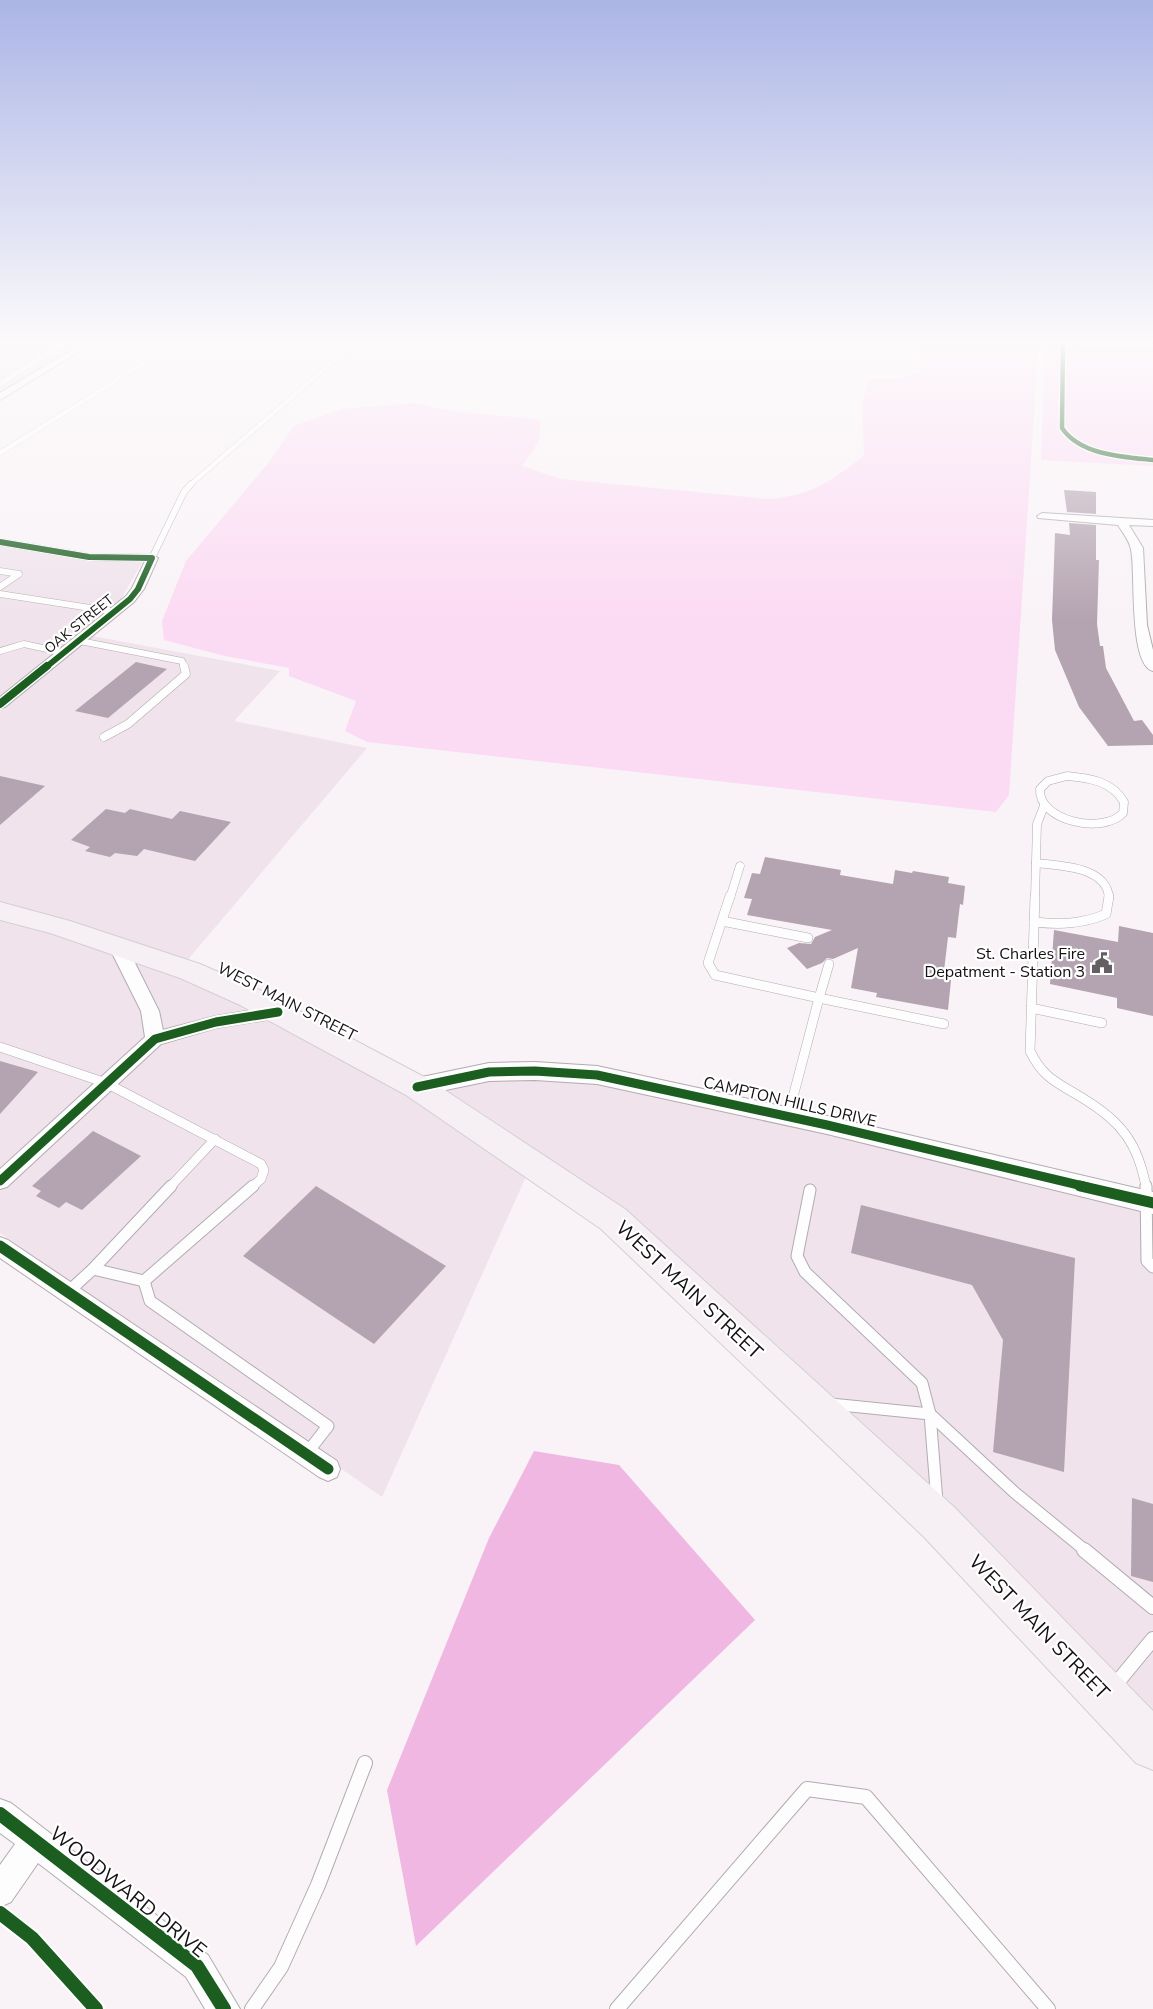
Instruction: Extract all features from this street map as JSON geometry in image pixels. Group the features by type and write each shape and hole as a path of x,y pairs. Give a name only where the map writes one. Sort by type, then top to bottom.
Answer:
{"main road":[{"name":"WEST MAIN STREET","path":"0,911 189,971 278,1012 417,1087 613,1218 939,1522 1153,1746"}],"street":[{"path":"1042,516 1122,523 1153,522"},
{"path":"1122,523 1137,548 1143,640 1153,667"},
{"path":"0,542 89,557 152,558"},
{"name":"OAK STREET","path":"0,704 116,612 138,589 152,558"},
{"path":"118,947 150,1011 155,1039"},
{"path":"0,1182 155,1039 216,1022 278,1012"},
{"name":"CAMPTON HILLS DRIVE","path":"417,1087 489,1072 535,1071 597,1075 788,1116 1151,1202"},
{"path":"0,1246 328,1469"},
{"name":"WOODWARD DRIVE","path":"0,1814 196,1966 224,2009"},
{"path":"0,1892 35,1841"}],"lane":[{"path":"0,453 31,434"},
{"path":"152,558 184,492 195,479 248,434"},
{"path":"0,571 19,574 0,587"},
{"path":"0,594 116,612"},
{"path":"80,641 182,661 186,674 128,724 104,738"},
{"path":"0,651 24,644 65,653"},
{"path":"1067,776 1081,777 1108,786 1124,800 1126,808 1123,815 1116,820 1093,825 1065,819 1044,806 1039,797 1039,789 1045,783 1067,776"},
{"path":"1044,806 1037,824 1030,1051 1038,1069 1051,1082 1096,1104 1119,1120 1139,1150 1146,1170 1151,1202 1147,1261 1153,1268"},
{"path":"1034,922 1063,926 1088,922 1106,914 1108,891 1100,878 1076,869 1036,863"},
{"path":"740,866 708,963 715,975 944,1024"},
{"path":"722,921 808,939"},
{"path":"788,1116 829,964"},
{"path":"1031,1008 1102,1023"},
{"path":"0,1047 106,1083 261,1164 264,1170 261,1179 144,1281"},
{"path":"68,1292 93,1269 215,1138"},
{"path":"810,1190 797,1256 805,1272 922,1383 930,1414 939,1522"},
{"path":"93,1269 144,1281"},
{"path":"144,1281 150,1301 328,1426 306,1454"},
{"path":"809,1401 930,1414 1014,1492 1153,1607"},
{"path":"1105,1696 1153,1639"},
{"path":"252,2009 281,1966 318,1885 365,1763"},
{"path":"616,2009 807,1790 866,1797 1048,2009"}],"shaded area":[{"path":"289,434 540,434 539,441 522,466 561,479 770,499 798,494 821,485 864,456 863,434 1033,434 1009,795 996,812 367,742 345,731 356,701 289,676 289,668 225,656 164,640 162,621 186,561 269,462"},
{"path":"1042,434 1153,434 1153,466 1041,460"},
{"path":"0,546 82,560 143,561 121,599 0,696"},
{"path":"92,636 280,671 234,721 367,748 185,963 0,903 0,710"},
{"path":"0,917 72,937 202,985 393,1082 529,1170 382,1497 0,1233"},
{"path":"505,1079 591,1081 697,1102 1153,1212 1153,1734 697,1277 437,1088"},
{"path":"534,1451 619,1465 755,1620 416,1946 387,1790 489,1538"}],"building":[{"path":"1064,490 1096,492 1096,514 1067,512"},
{"path":"1069,523 1096,525 1096,560 1099,560 1097,624 1100,646 1103,646 1106,668 1134,721 1142,720 1153,735 1153,745 1108,746 1079,707 1055,650 1052,620 1055,533 1070,535"},
{"path":"136,662 167,669 108,718 75,711"},
{"path":"0,776 45,786 0,825"},
{"path":"106,809 125,813 130,809 172,819 180,811 231,822 195,861 144,849 137,856 115,853 110,857 85,851 90,847 71,840"},
{"path":"765,857 841,870 840,875 893,884 895,870 949,877 948,883 965,886 963,905 960,904 956,938 948,937 943,979 951,980 948,1010 876,997 877,993 851,988 858,948 833,959 827,958 822,963 807,969 787,948 799,943 811,944 815,937 832,930 747,915 752,899 744,898 752,873 760,874"},
{"name":"St. Charles Fire Depatment - Station 3","path":"1119,926 1153,933 1153,1016 1117,1008 1117,998 1050,984 1054,930 1118,942"},
{"path":"0,1061 38,1072 0,1114"},
{"path":"93,1131 141,1156 82,1210 66,1202 59,1208 36,1196 41,1191 32,1186"},
{"path":"316,1186 446,1266 374,1344 243,1256"},
{"path":"861,1205 1075,1258 1064,1472 993,1452 1003,1340 972,1285 851,1253"},
{"path":"1132,1498 1153,1504 1153,1582 1131,1576"}],"cycle path":[{"path":"1066,434 1076,442 1102,452 1153,460"},
{"path":"0,542 89,557 152,558 138,589 130,599 0,704"},
{"path":"0,1181 155,1039 216,1022 278,1012"},
{"path":"417,1087 489,1072 535,1071 597,1075 827,1125 1153,1203"},
{"path":"0,1246 328,1469"},
{"path":"0,1814 197,1966 224,2009"},
{"path":"0,1913 32,1938 96,2009"}],"place":[{"name":"St. Charles Fire Depatment - Station 3","path":"1102,963"}]}
